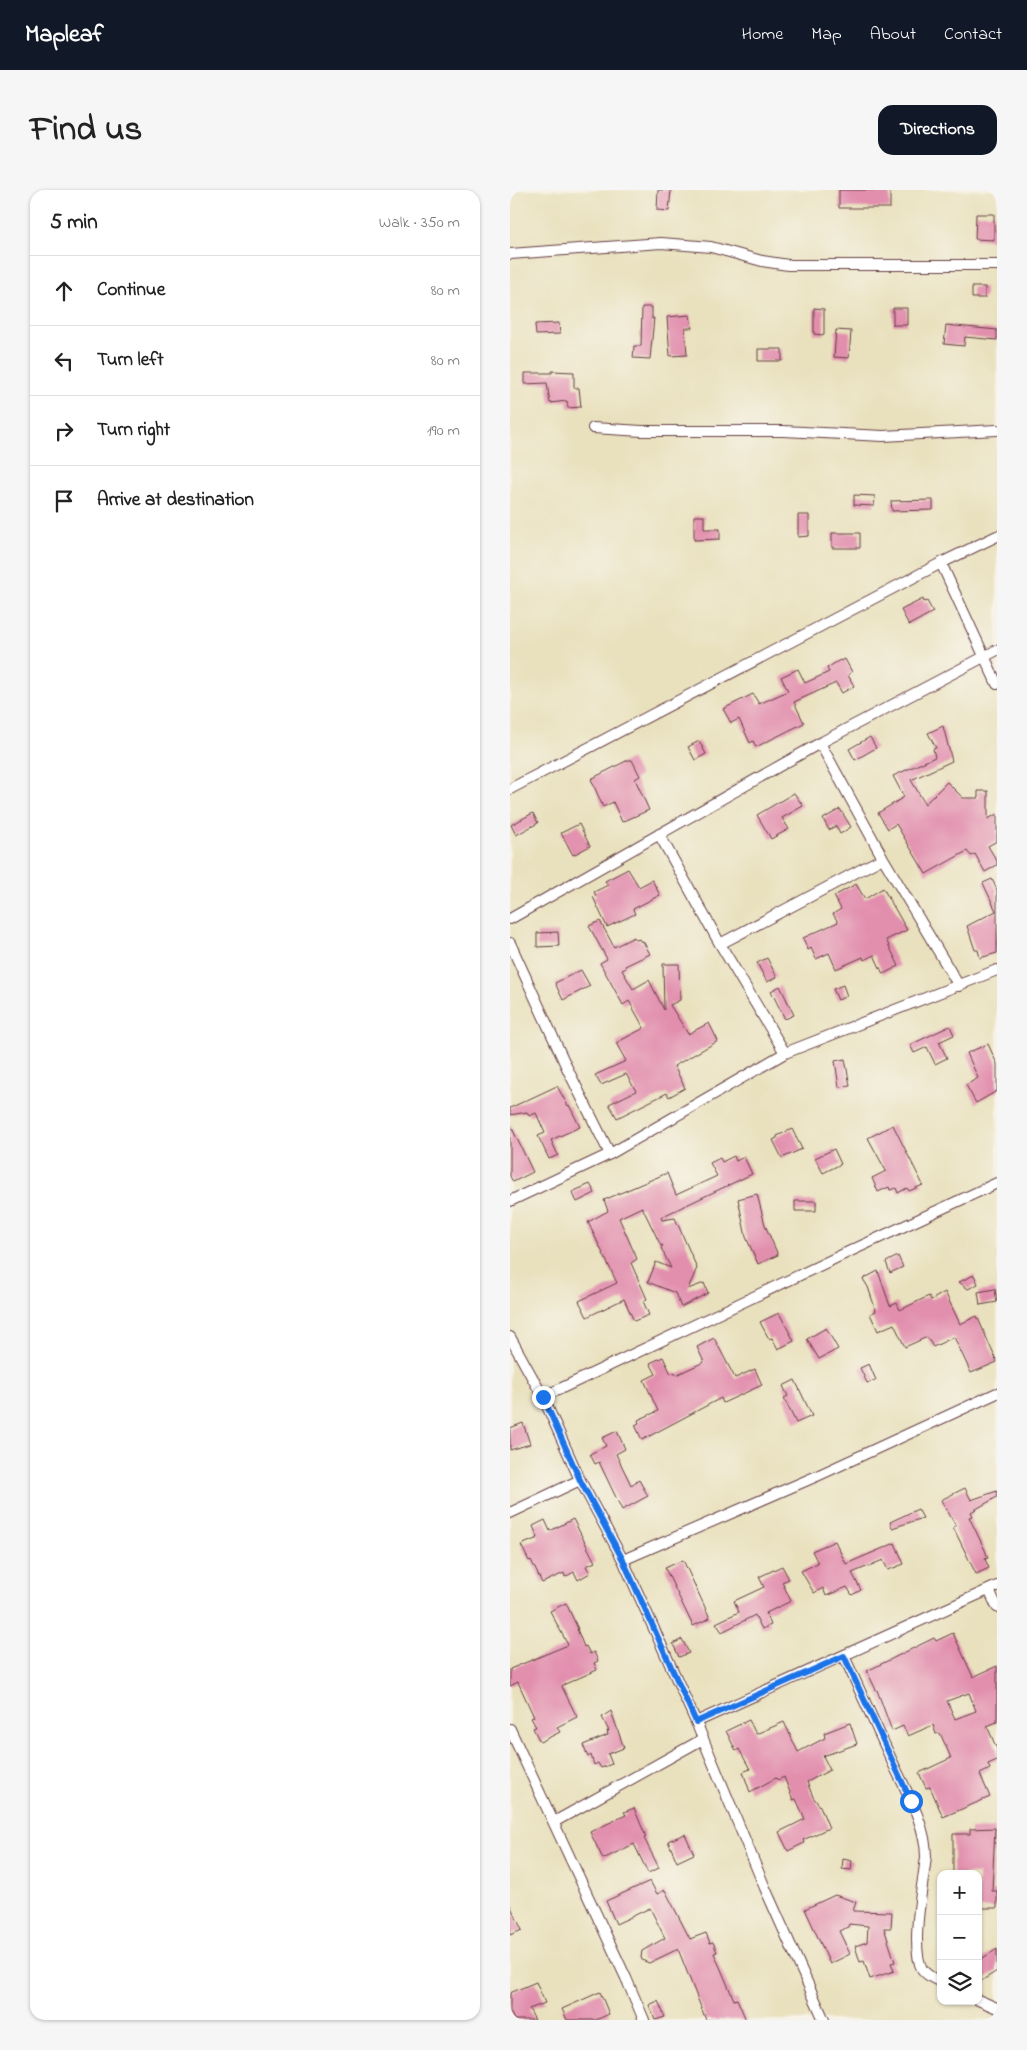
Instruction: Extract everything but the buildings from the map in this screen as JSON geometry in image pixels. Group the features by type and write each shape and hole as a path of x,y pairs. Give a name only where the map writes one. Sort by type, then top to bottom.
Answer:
{"street":[{"path":"510,254 661,244 712,247 762,261 788,265 997,265"},
{"path":"592,428 783,431 883,436 997,430"},
{"path":"510,789 941,563 997,536"},
{"path":"941,563 986,656 997,684"},
{"path":"510,919 820,743 997,650"},
{"path":"820,743 883,858 959,986"},
{"path":"659,834 720,944 785,1053"},
{"path":"720,944 883,858"},
{"path":"510,943 568,1070 610,1154"},
{"path":"510,1201 610,1154 785,1053 997,970"},
{"path":"543,1397 997,1183"},
{"path":"510,1337 543,1397 580,1480 623,1560 696,1722 824,2020"},
{"path":"623,1560 817,1476 997,1393"},
{"path":"510,1513 580,1480"},
{"path":"696,1722 993,1588 997,1607"},
{"path":"844,1656 911,1801 923,1832 926,1857 917,1932 917,1954 922,1969 937,1980"},
{"path":"510,1730 644,2020"},
{"path":"554,1822 703,1739"},
{"path":"982,2002 997,2008"}],"route":[{"path":"543,1397 580,1480 623,1560 696,1722 844,1656 911,1801"}]}
